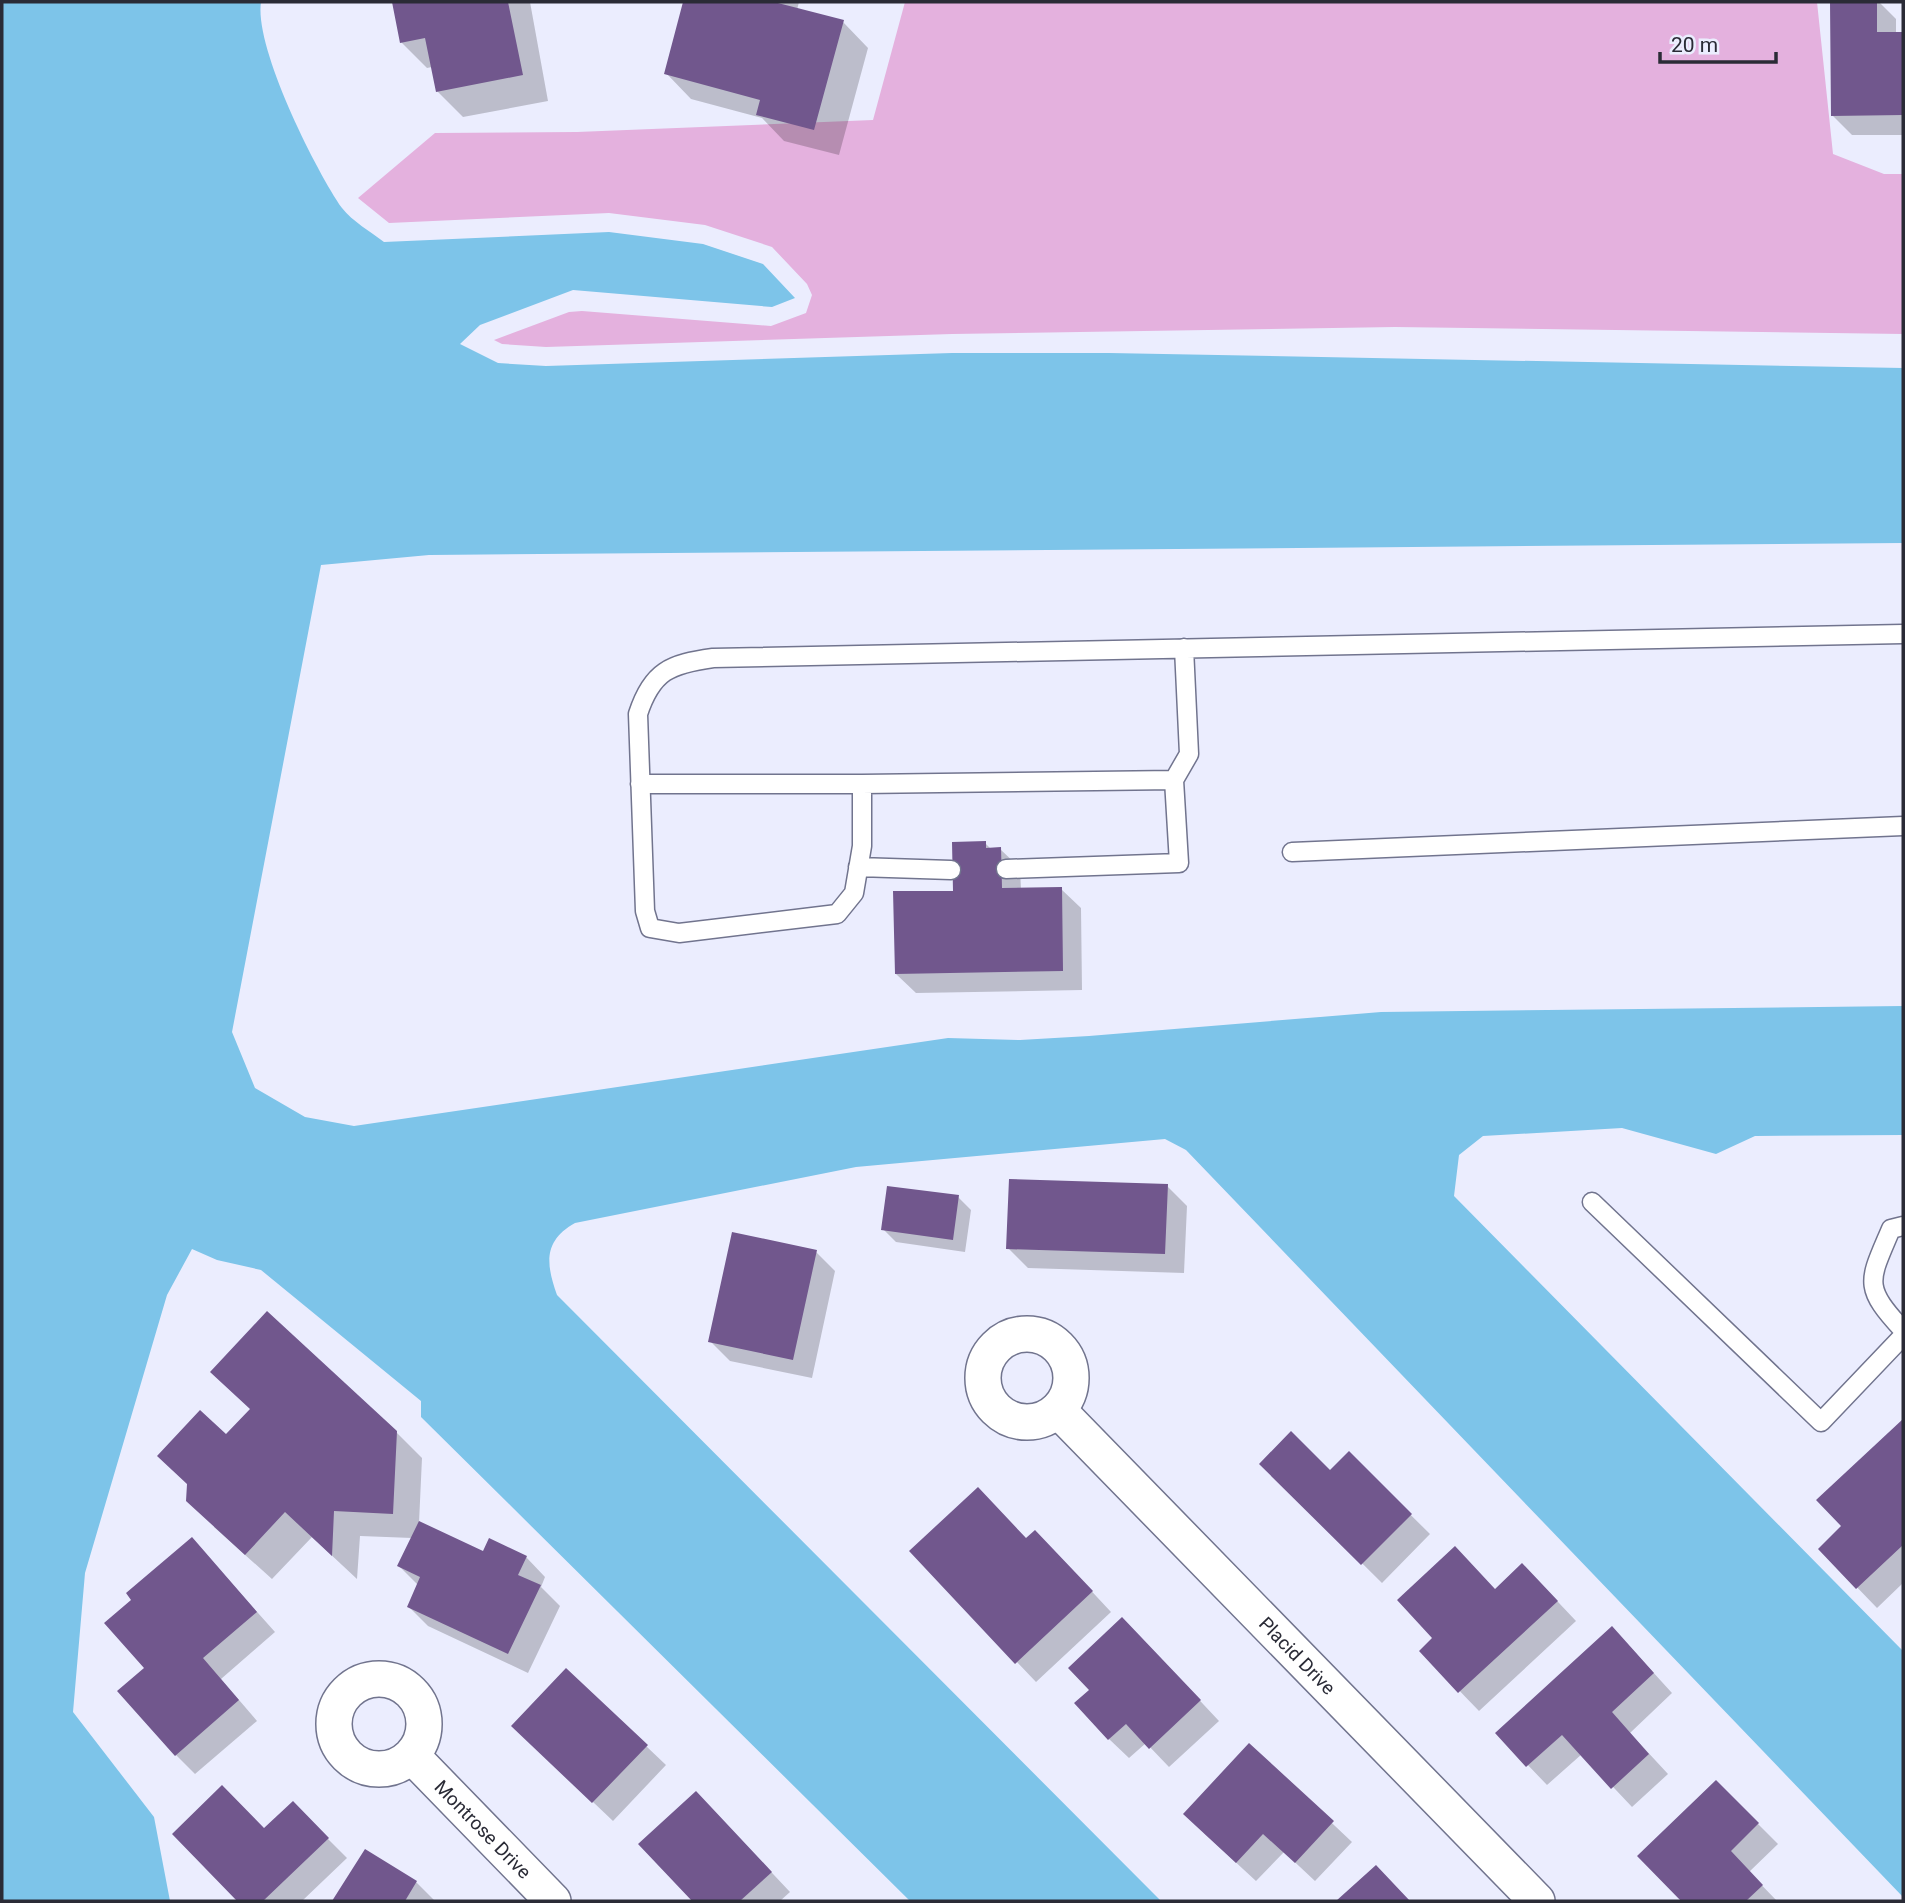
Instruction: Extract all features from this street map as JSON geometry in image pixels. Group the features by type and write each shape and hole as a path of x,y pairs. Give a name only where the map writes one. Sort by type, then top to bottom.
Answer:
{"street":[{"name":"Placid Drive","path":"1058,1410 1537,1901"},
{"name":"Montrose Drive","path":"412,1756 553,1901"}],"lane":[{"path":"862,785 862,846 854,893 837,914 679,933 650,928 645,911 638,715 645,692 659,674 684,662 713,658 1903,634"},
{"path":"1006,869 1179,863 1174,780 1189,754 1184,648"},
{"path":"640,784 862,785 1174,780"},
{"path":"1292,852 1903,826"},
{"path":"858,867 951,870"},
{"path":"1592,1202 1821,1422 1903,1336"},
{"path":"1903,1226 1891,1229 1872,1275 1879,1304 1903,1330"}],"shaded area":[{"path":"905,2 1817,2 1833,154 1884,174 1903,174 1903,334 1395,327 952,334 546,347 502,344 494,340 569,312 582,311 771,326 806,313 812,295 807,284 772,247 705,225 609,213 389,223 358,198 435,133 577,132 873,120"}],"water":[{"path":"2,2 261,2 261,22 276,77 317,166 346,213 384,242 609,232 703,244 763,264 795,298 772,307 573,290 480,325 460,344 498,363 546,366 952,353 1109,353 1903,368 1903,543 429,555 321,565 232,1032 255,1088 305,1117 354,1126 948,1038 1020,1040 1089,1036 1381,1012 1903,1006 1903,1135 1755,1136 1716,1154 1622,1128 1483,1136 1459,1155 1454,1196 1903,1651 1903,1897 1186,1150 1165,1139 856,1167 575,1223 557,1237 552,1246 549,1263 557,1295 1161,1901 910,1901 421,1417 421,1401 261,1270 217,1260 192,1249 167,1295 85,1573 73,1712 154,1817 170,1901 2,1901"}],"building":[{"path":"392,2 508,2 523,75 436,92 425,38 400,43"},
{"path":"683,2 774,2 844,20 814,130 756,115 760,100 664,74"},
{"path":"1830,2 1877,2 1877,32 1903,32 1903,115 1831,116"},
{"path":"986,841 986,848 1001,847 1002,888 1062,887 1063,971 895,974 893,891 953,891 952,842"},
{"path":"1009,1179 1168,1184 1165,1254 1006,1249"},
{"path":"887,1186 959,1195 953,1240 881,1230"},
{"path":"732,1232 817,1250 793,1360 708,1342"},
{"path":"267,1311 397,1431 393,1514 334,1511 332,1556 285,1512 245,1555 186,1501 187,1484 157,1456 200,1410 226,1434 250,1409 210,1372"},
{"path":"1903,1419 1903,1545 1856,1589 1818,1549 1841,1526 1816,1500"},
{"path":"1291,1431 1330,1470 1349,1451 1412,1514 1361,1565 1259,1464"},
{"path":"978,1487 1026,1538 1035,1530 1093,1591 1015,1664 909,1551"},
{"path":"419,1521 483,1551 489,1538 527,1556 518,1575 541,1585 508,1654 407,1607 420,1577 397,1566"},
{"path":"192,1537 257,1612 203,1658 239,1700 175,1756 117,1691 144,1668 104,1623 131,1600 126,1593"},
{"path":"1455,1546 1495,1589 1522,1563 1558,1601 1458,1693 1419,1651 1432,1638 1397,1600"},
{"path":"1122,1617 1201,1700 1149,1749 1126,1724 1108,1740 1074,1703 1089,1690 1068,1668"},
{"path":"1612,1626 1654,1673 1612,1712 1649,1754 1611,1789 1562,1735 1526,1767 1495,1733"},
{"path":"566,1668 648,1745 592,1803 511,1726"},
{"path":"1249,1743 1334,1821 1295,1863 1263,1834 1236,1863 1183,1814"},
{"path":"1716,1780 1759,1823 1731,1851 1763,1885 1746,1901 1681,1901 1637,1856"},
{"path":"222,1785 264,1828 293,1801 329,1838 263,1901 237,1901 172,1834"},
{"path":"696,1791 772,1872 740,1901 692,1901 638,1844"},
{"path":"365,1849 417,1881 405,1901 332,1901"},
{"path":"1376,1865 1410,1901 1336,1901"}]}
